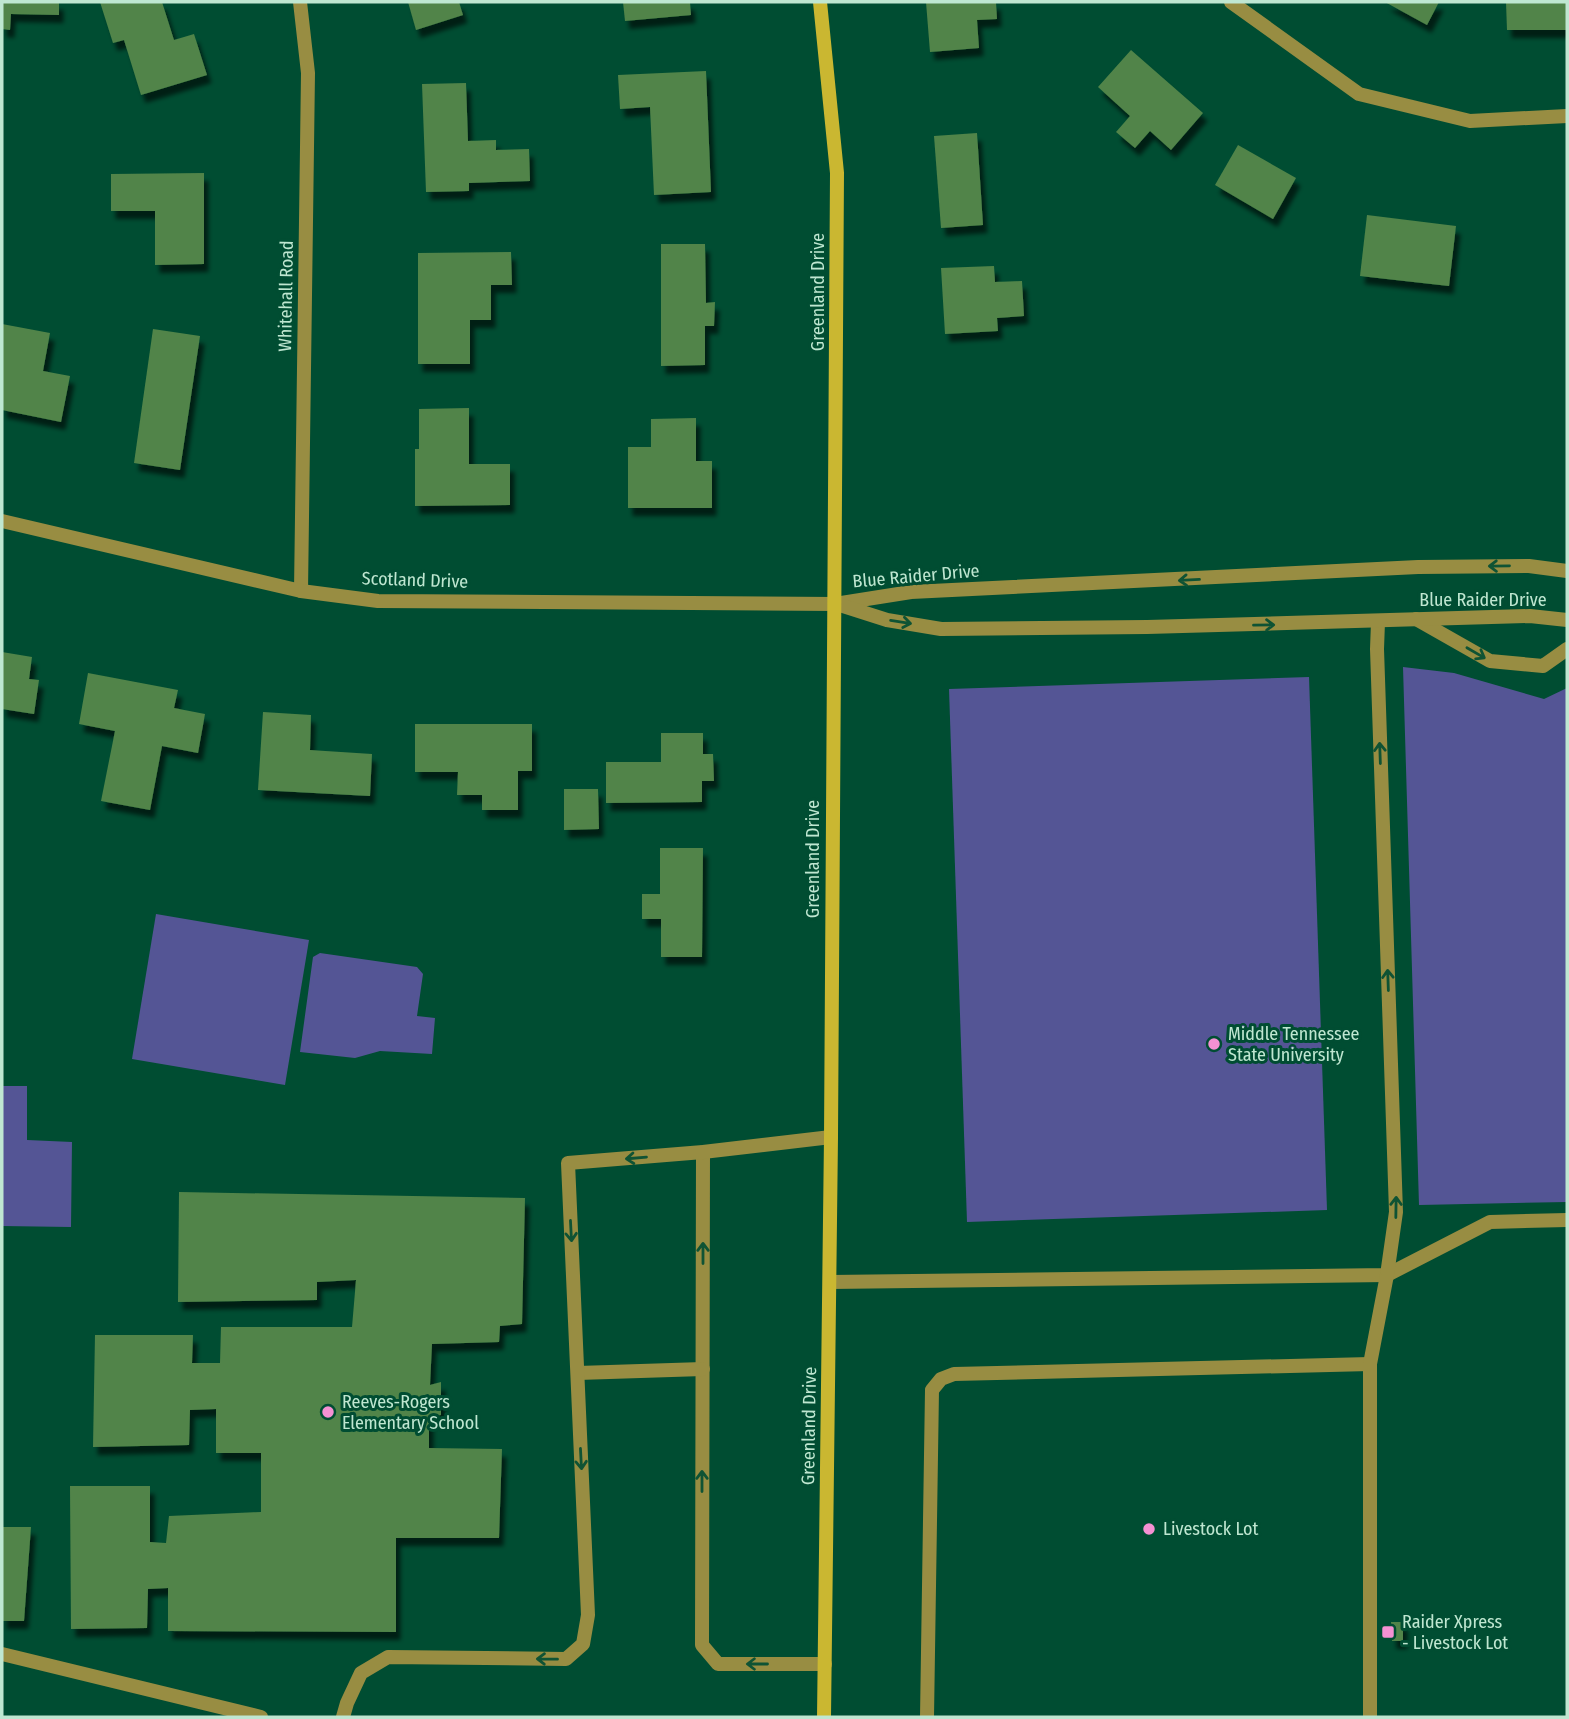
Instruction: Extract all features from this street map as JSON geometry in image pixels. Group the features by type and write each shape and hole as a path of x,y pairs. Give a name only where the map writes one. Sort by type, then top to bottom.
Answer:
{"street":[{"name":"Whitehall Road","path":"300,2 308,73 301,591"},
{"name":"Greenland Drive","path":"820,2 838,173 824,1717"},
{"path":"1231,2 1359,94 1470,121 1567,116"},
{"name":"Scotland Drive","path":"2,521 301,591 379,601 835,604"},
{"name":"Blue Raider Drive","path":"835,604 911,592 1418,567 1530,566 1567,571"},
{"name":"Blue Raider Drive","path":"835,604 887,620 941,628 1146,627 1530,616 1567,620"},
{"path":"1416,619 1489,661 1543,666 1567,649"},
{"path":"1370,1717 1370,1364 1396,1212 1378,622"},
{"path":"343,1717 361,1673 388,1657 566,1659 583,1644 588,1615 568,1163 703,1152 831,1137"},
{"path":"703,1152 702,1645 718,1664 825,1664"},
{"path":"830,1282 1387,1275 1490,1222 1567,1220"},
{"path":"927,1717 932,1390 941,1379 954,1374 1370,1364"},
{"path":"578,1373 703,1369"},
{"path":"2,1654 261,1717"}],"shaded area":[{"path":"1403,667 1454,673 1544,699 1567,688 1567,1202 1419,1205"},
{"path":"1309,677 1327,1210 967,1222 949,689"},
{"path":"156,914 309,940 285,1085 132,1059"},
{"path":"320,953 417,967 423,974 417,1016 435,1018 432,1054 380,1051 355,1058 300,1052 313,957"},
{"path":"2,1086 27,1086 27,1140 72,1142 71,1227 2,1226"}],"building":[{"path":"2,2 59,2 59,15 11,14 10,30 2,29"},
{"path":"100,2 162,2 174,40 194,34 207,75 141,95 124,40 113,43"},
{"path":"408,2 459,2 463,15 416,30"},
{"path":"623,2 690,2 691,15 625,21"},
{"path":"926,2 996,2 997,19 977,20 979,48 930,52"},
{"path":"1385,2 1439,2 1427,25"},
{"path":"1506,2 1567,2 1566,30 1507,30"},
{"path":"1131,50 1203,113 1171,150 1150,131 1135,148 1116,132 1130,116 1098,87"},
{"path":"706,71 711,192 654,195 650,107 620,109 618,75"},
{"path":"466,83 468,141 496,140 496,150 529,149 530,181 469,183 469,191 426,192 422,84"},
{"path":"977,133 983,225 941,228 934,136"},
{"path":"1238,145 1296,178 1273,219 1215,185"},
{"path":"204,173 204,264 155,265 155,211 111,211 111,174"},
{"path":"1367,215 1456,226 1449,286 1360,276"},
{"path":"661,244 705,244 706,303 715,302 714,326 705,326 705,365 661,366"},
{"path":"511,252 512,285 491,285 491,320 470,320 470,364 418,364 418,253"},
{"path":"994,266 995,282 1022,281 1024,316 997,318 998,331 945,334 941,268"},
{"path":"2,324 50,333 43,371 70,376 61,422 2,410"},
{"path":"153,329 200,336 180,470 134,463"},
{"path":"469,408 469,464 510,464 510,505 415,506 415,449 419,449 419,409"},
{"path":"696,418 696,461 712,461 712,508 628,508 628,447 651,447 651,419"},
{"path":"2,652 32,657 29,679 39,680 34,714 2,709"},
{"path":"88,673 178,690 174,708 205,714 198,753 162,746 150,810 101,801 115,731 79,724"},
{"path":"263,712 311,715 310,750 372,754 370,796 258,790"},
{"path":"415,724 532,724 532,771 518,771 518,810 482,810 482,795 457,795 458,772 415,772"},
{"path":"661,733 703,733 703,754 713,754 714,781 702,781 702,802 606,803 606,762 661,762"},
{"path":"564,789 598,789 599,829 564,830"},
{"path":"660,848 703,848 702,957 661,957 661,919 642,919 642,894 660,894"},
{"name":"Reeves-Rogers Elementary School","path":"179,1192 525,1198 522,1324 500,1326 499,1342 432,1344 430,1385 441,1382 441,1415 429,1417 429,1448 502,1449 499,1538 396,1538 396,1632 168,1631 168,1588 148,1589 147,1628 71,1629 70,1486 150,1486 150,1542 166,1543 169,1516 261,1512 261,1453 216,1453 216,1409 190,1410 189,1445 93,1447 95,1335 193,1335 192,1363 220,1363 221,1327 352,1327 356,1280 317,1282 317,1300 178,1302"},
{"path":"2,1527 31,1527 24,1621 2,1621"},
{"path":"1391,1622 1403,1622 1403,1641 1392,1641"}],"place":[{"name":"Middle Tennessee State University","path":"1214,1044"},
{"name":"Reeves-Rogers Elementary School","path":"328,1412"},
{"name":"Livestock Lot","path":"1149,1529"},
{"name":"Raider Xpress - Livestock Lot","path":"1388,1632"}]}
